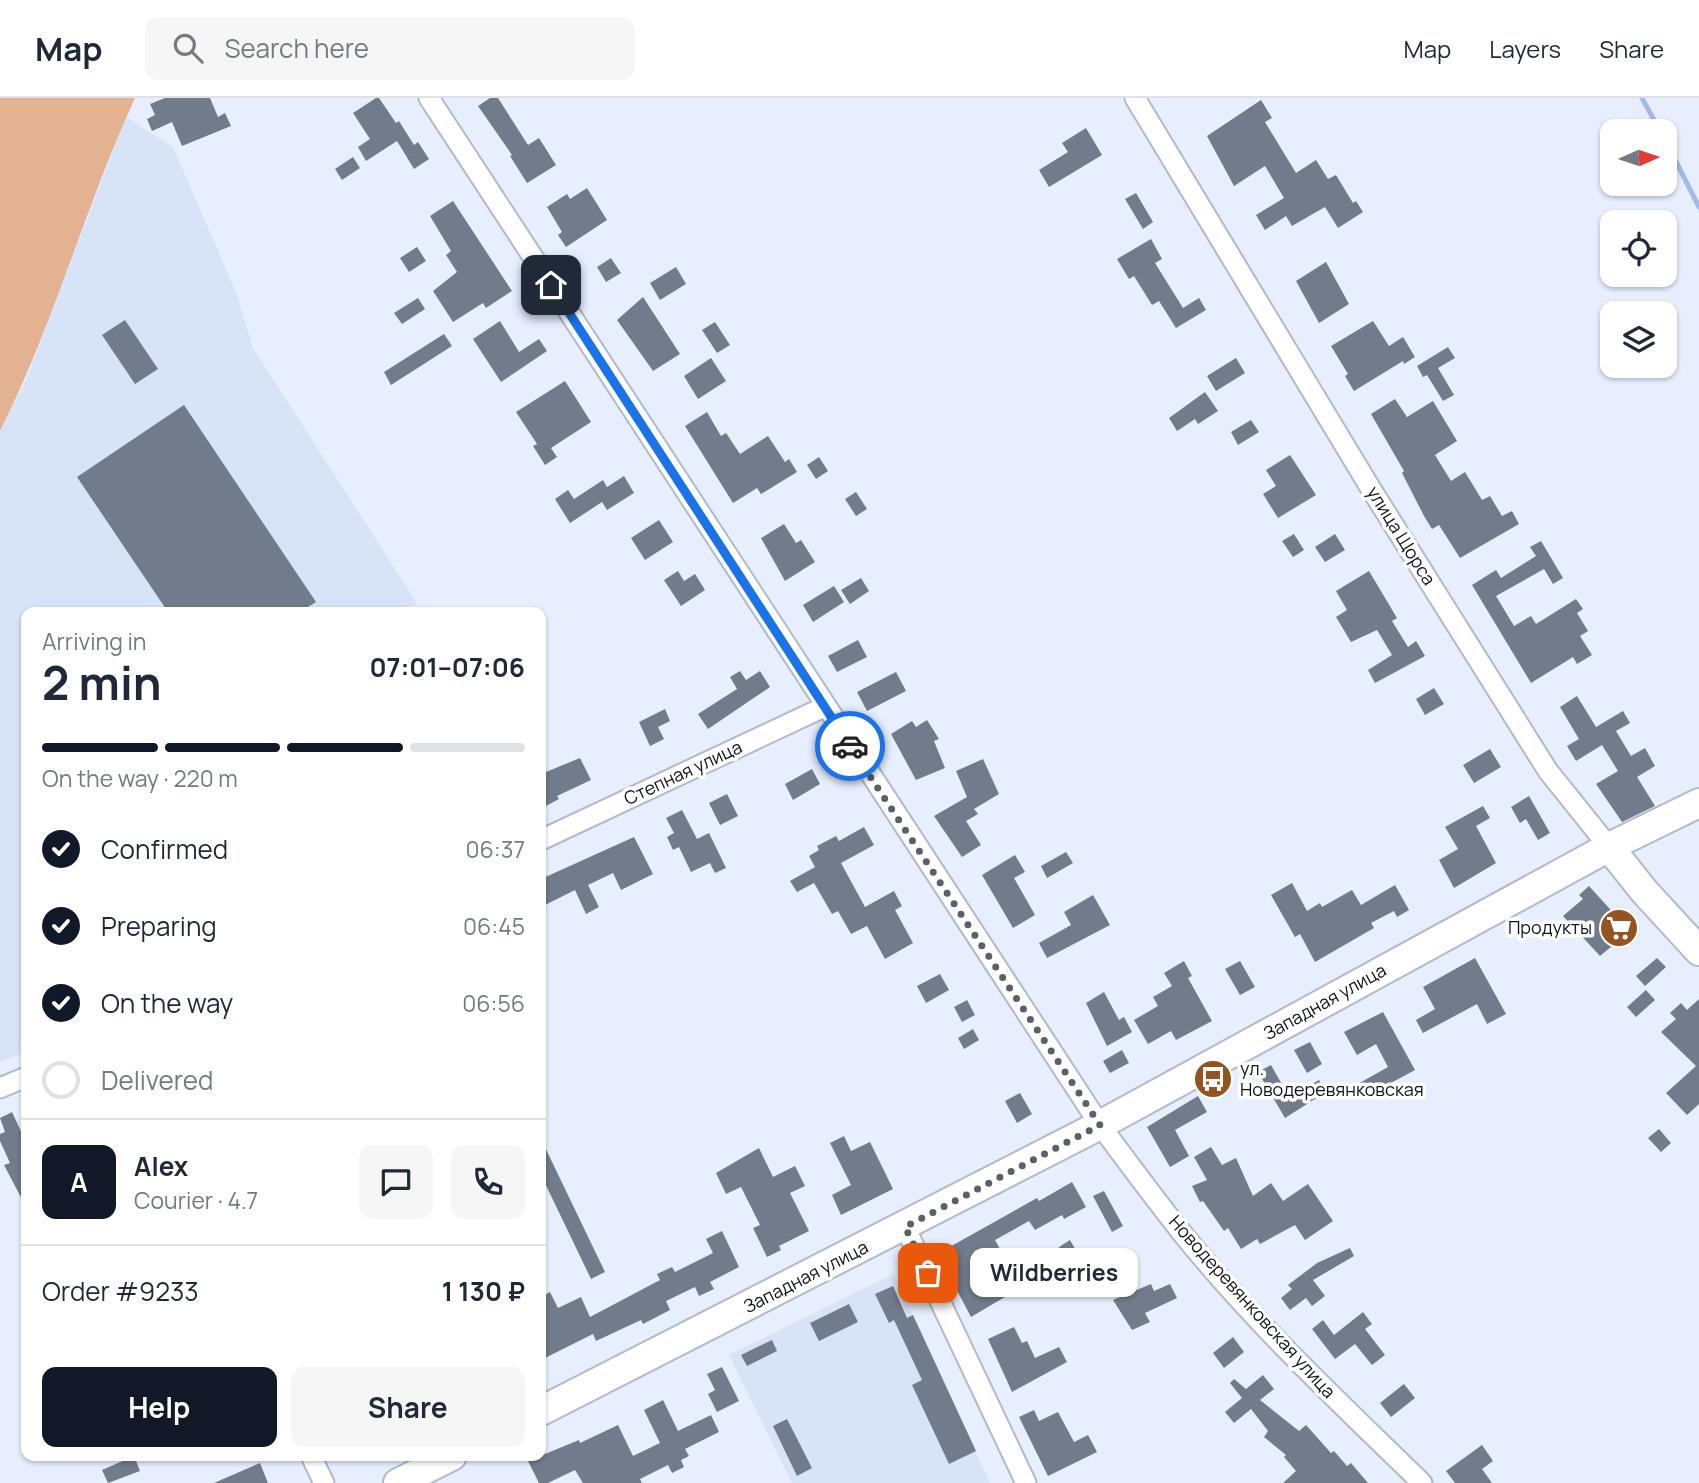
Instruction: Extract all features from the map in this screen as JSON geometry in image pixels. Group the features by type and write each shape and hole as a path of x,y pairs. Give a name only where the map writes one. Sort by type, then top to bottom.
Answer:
{"main road":[{"name":"Западная улица","path":"546,1408 1100,1125 1609,847 1699,803"},
{"name":"улица Щорса","path":"1609,847 1644,891 1699,951"},
{"path":"398,1483 442,1461"}],"street":[{"name":"Новодеревянковская улица","path":"429,98 824,707 1100,1125 1179,1229 1227,1286 1318,1382 1422,1483"},
{"name":"улица Щорса","path":"1135,98 1371,489 1548,771 1609,847"},
{"name":"Степная улица","path":"546,838 824,707"},
{"path":"0,1088 21,1079"},
{"path":"905,1227 1026,1483"},
{"path":"313,1461 324,1483"}],"shaded area":[{"path":"0,98 135,98 100,181 37,349 0,431"},
{"path":"126,117 173,147 236,292 253,348 417,603 409,607 21,607 21,1054 0,1062 0,431 26,380"},
{"path":"893,1274 990,1483 792,1483 729,1355"}],"building":[{"path":"165,98 210,98 218,117 225,113 231,126 182,146 172,122 152,131 147,119 155,115 150,104"},
{"path":"379,98 396,123 399,121 414,145 418,142 429,159 414,169 397,141 366,161 358,147 370,139 353,113"},
{"path":"490,98 498,98 528,145 539,138 556,165 527,183 510,156 512,155 478,106"},
{"path":"1261,100 1272,118 1265,122 1296,173 1316,160 1328,179 1336,175 1353,203 1356,201 1363,212 1338,228 1325,207 1292,226 1286,216 1265,230 1256,215 1284,198 1265,166 1234,186 1207,136"},
{"path":"1086,128 1102,155 1049,187 1039,170 1068,152 1062,143"},
{"path":"353,157 360,168 342,180 335,169"},
{"path":"587,188 607,220 566,247 558,235 562,232 547,207 567,194 570,199"},
{"path":"1136,193 1153,222 1143,229 1125,199"},
{"path":"453,201 512,291 486,308 483,303 453,322 433,291 457,272 446,255 451,251 430,216"},
{"path":"1151,239 1162,259 1155,263 1183,308 1199,298 1206,310 1176,328 1159,301 1152,305 1134,276 1129,279 1117,259"},
{"path":"417,247 426,261 409,272 400,258"},
{"path":"611,258 621,273 606,282 597,267"},
{"path":"1326,262 1349,304 1319,323 1296,281"},
{"path":"676,267 686,284 660,300 650,283"},
{"path":"643,297 680,354 653,371 617,320"},
{"path":"418,298 425,309 402,324 394,313"},
{"path":"125,320 158,369 135,384 102,335"},
{"path":"500,321 519,352 539,339 547,351 501,382 473,339"},
{"path":"1373,321 1389,346 1403,337 1415,357 1404,364 1403,361 1354,391 1345,376 1348,374 1331,346"},
{"path":"715,322 730,345 717,353 702,330"},
{"path":"444,334 452,346 391,385 384,372"},
{"path":"1448,347 1455,358 1438,368 1454,395 1443,401 1427,375 1423,377 1417,366"},
{"path":"711,358 726,381 698,399 684,376"},
{"path":"1236,358 1245,373 1216,391 1207,376"},
{"path":"565,381 591,422 551,448 557,457 545,465 533,446 537,444 516,412"},
{"path":"1205,392 1218,411 1198,424 1195,419 1177,431 1169,418"},
{"path":"1395,399 1407,417 1433,401 1457,441 1435,455 1451,481 1465,472 1482,500 1490,496 1502,516 1512,511 1519,524 1460,558 1439,525 1432,529 1402,473 1404,471 1371,414"},
{"path":"184,405 316,602 308,607 165,607 77,477"},
{"path":"707,412 721,436 726,433 740,454 768,436 785,462 789,459 797,472 761,494 757,488 733,503 685,426"},
{"path":"1251,420 1259,432 1238,445 1231,432"},
{"path":"1290,455 1316,495 1278,518 1263,494 1276,486 1266,470"},
{"path":"819,457 828,471 816,479 807,465"},
{"path":"624,476 634,493 607,510 602,502 570,523 555,499 568,490 574,499 603,480 607,487"},
{"path":"856,492 867,509 856,516 845,499"},
{"path":"659,520 673,542 645,560 631,538"},
{"path":"784,524 796,543 801,540 815,562 785,581 761,538"},
{"path":"1294,534 1304,550 1293,557 1282,541"},
{"path":"1335,534 1345,550 1325,562 1315,547"},
{"path":"1541,541 1563,578 1553,584 1544,569 1496,596 1514,626 1531,616 1536,624 1576,599 1583,609 1577,613 1588,631 1580,636 1592,655 1577,664 1573,657 1531,683 1472,585 1496,570 1501,578 1536,556 1530,547"},
{"path":"678,571 684,581 695,574 705,590 681,606 664,580"},
{"path":"1369,571 1397,618 1392,621 1408,647 1416,641 1425,656 1375,683 1368,670 1392,655 1377,630 1351,642 1336,617 1347,610 1336,591"},
{"path":"861,578 869,591 850,604 841,590"},
{"path":"834,586 844,602 813,622 803,605"},
{"path":"858,640 867,657 837,672 828,656"},
{"path":"740,671 746,680 760,671 770,687 708,729 698,714 737,689 730,677"},
{"path":"896,672 906,691 867,711 857,692"},
{"path":"1434,688 1444,704 1425,715 1416,699"},
{"path":"1577,696 1596,727 1623,711 1630,723 1616,731 1631,756 1645,748 1655,766 1637,777 1655,806 1622,822 1596,784 1618,771 1602,745 1576,761 1567,746 1579,739 1560,707"},
{"path":"665,709 670,721 658,727 664,739 650,746 639,722"},
{"path":"927,720 939,739 934,741 945,768 916,780 891,734 912,721 916,727"},
{"path":"1490,749 1501,767 1474,783 1463,765"},
{"path":"580,758 591,780 557,796 559,799 546,806 546,772"},
{"path":"983,759 999,794 974,809 978,814 966,821 981,845 962,857 934,816 967,797 956,771"},
{"path":"812,769 820,784 793,800 785,784"},
{"path":"727,794 738,816 720,825 709,803"},
{"path":"1529,796 1550,833 1538,840 1526,819 1520,823 1511,807"},
{"path":"1483,806 1490,818 1476,826 1496,863 1454,888 1439,860 1458,849 1445,827"},
{"path":"682,810 697,839 709,833 726,868 715,873 710,863 691,872 679,847 673,850 667,837 674,833 666,818"},
{"path":"864,827 874,845 841,863 865,907 894,891 902,906 895,910 913,943 885,959 867,926 851,934 838,911 832,914 814,883 797,892 790,881 815,867 809,856 819,850 817,846 836,836 839,841"},
{"path":"634,837 653,874 621,890 613,873 588,885 599,907 586,914 575,890 546,904 546,877"},
{"path":"1066,852 1073,863 1047,878 1041,866"},
{"path":"1015,855 1025,872 1014,878 1035,915 1013,928 982,875"},
{"path":"1292,883 1307,911 1320,903 1322,907 1352,890 1361,905 1395,885 1409,910 1397,917 1394,911 1371,923 1374,928 1315,962 1300,934 1295,937 1271,895"},
{"path":"1589,886 1618,918 1624,912 1636,926 1600,956 1563,916 1583,899 1579,895"},
{"path":"1093,895 1110,925 1047,958 1039,943 1071,925 1064,912"},
{"path":"1475,958 1506,1014 1487,1024 1477,1004 1423,1033 1416,1020 1435,1009 1423,987"},
{"path":"1657,958 1666,967 1645,986 1636,976"},
{"path":"1184,961 1192,976 1188,978 1212,1021 1176,1040 1171,1031 1148,1044 1134,1020 1158,1006 1153,997 1172,986 1164,973"},
{"path":"1240,961 1255,987 1240,995 1225,969"},
{"path":"940,974 949,990 926,1003 917,986"},
{"path":"1646,990 1655,1000 1636,1017 1627,1007"},
{"path":"1104,992 1119,1020 1124,1017 1132,1032 1107,1046 1086,1003"},
{"path":"1699,999 1699,1104 1687,1115 1666,1093 1696,1066 1661,1032 1676,1019 1670,1013 1681,1003 1687,1010"},
{"path":"967,1000 975,1015 962,1022 954,1007"},
{"path":"1383,1012 1415,1070 1363,1098 1356,1085 1388,1067 1376,1044 1357,1055 1344,1032"},
{"path":"973,1029 979,1040 964,1049 958,1038"},
{"path":"1310,1042 1322,1064 1307,1073 1294,1050"},
{"path":"1122,1050 1129,1063 1110,1073 1103,1061"},
{"path":"1271,1065 1289,1097 1319,1080 1326,1092 1285,1118 1258,1072"},
{"path":"1020,1093 1032,1114 1017,1123 1005,1101"},
{"path":"1198,1096 1207,1112 1175,1130 1189,1156 1170,1167 1147,1127"},
{"path":"12,1112 21,1131 21,1197 4,1165 10,1163 0,1141 0,1134 5,1132 0,1118"},
{"path":"1659,1129 1671,1143 1661,1152 1648,1138"},
{"path":"844,1136 851,1151 870,1142 893,1189 841,1215 832,1195 851,1185 830,1143"},
{"path":"1211,1147 1222,1165 1236,1158 1253,1196 1271,1183 1283,1201 1308,1184 1333,1221 1305,1240 1295,1225 1260,1244 1257,1239 1241,1249 1228,1228 1224,1231 1203,1201 1200,1202 1192,1186 1207,1180 1194,1157"},
{"path":"759,1148 773,1177 795,1166 805,1186 790,1193 809,1231 779,1246 781,1250 767,1257 753,1228 760,1225 741,1187 726,1194 716,1173"},
{"path":"546,1149 605,1272 591,1279 546,1185"},
{"path":"1072,1182 1086,1207 1064,1219 1062,1215 1035,1230 1029,1221 995,1240 1014,1274 1037,1262 1044,1274 971,1317 940,1258 949,1253 946,1249 1037,1198 1039,1201"},
{"path":"1104,1191 1123,1226 1112,1232 1093,1196"},
{"path":"722,1231 739,1267 710,1282 714,1289 699,1296 695,1287 666,1301 670,1310 643,1324 641,1320 596,1341 593,1334 546,1358 546,1294 550,1292 558,1308 581,1297 590,1317 660,1280 657,1274 672,1267 675,1272 713,1253 706,1239"},
{"path":"1070,1240 1082,1261 1071,1268 1059,1247"},
{"path":"1350,1248 1354,1256 1313,1280 1325,1296 1312,1306 1306,1298 1290,1310 1281,1298 1292,1289 1288,1285 1317,1263"},
{"path":"1151,1284 1154,1291 1170,1284 1177,1298 1145,1313 1150,1322 1132,1330 1113,1300"},
{"path":"893,1286 907,1318 913,1315 976,1451 949,1464 912,1385 922,1380 894,1320 889,1323 875,1294"},
{"path":"849,1304 858,1322 819,1341 810,1323"},
{"path":"1363,1312 1372,1324 1365,1329 1385,1355 1372,1365 1355,1344 1335,1359 1312,1329 1323,1320 1334,1335"},
{"path":"1014,1327 1022,1343 1027,1341 1035,1358 1059,1347 1067,1362 1012,1392 988,1339"},
{"path":"1233,1337 1244,1352 1224,1368 1213,1353"},
{"path":"772,1340 777,1351 747,1366 741,1355"},
{"path":"722,1367 739,1401 717,1412 708,1394 715,1390 707,1374"},
{"path":"1263,1375 1274,1389 1260,1400 1299,1431 1306,1425 1331,1453 1334,1451 1347,1466 1351,1463 1368,1483 1283,1483 1296,1471 1284,1457 1286,1455 1264,1437 1268,1431 1251,1409 1234,1423 1225,1412 1242,1398 1230,1383 1234,1379 1246,1389"},
{"path":"1404,1384 1415,1398 1391,1417 1380,1403"},
{"path":"663,1400 678,1431 711,1415 719,1432 685,1449 689,1456 681,1460 684,1467 672,1473 668,1465 640,1479 642,1483 583,1483 575,1470 548,1483 539,1483 528,1461 546,1461 546,1454 579,1440 580,1443 618,1425 633,1456 660,1443 644,1410"},
{"path":"1034,1410 1039,1421 1058,1412 1074,1442 1088,1435 1097,1452 1048,1476 1019,1417"},
{"path":"787,1419 812,1468 797,1476 773,1426"},
{"path":"1482,1445 1493,1461 1482,1469 1492,1483 1455,1483 1446,1471"},
{"path":"123,1461 136,1461 140,1471 108,1483 102,1470"},
{"path":"260,1463 268,1483 214,1483"}],"waterway":[{"path":"1642,98 1653,119"},
{"path":"1677,164 1699,207"}],"way so far":[{"path":"850,746 1100,1125 905,1227 928,1273"}],"place":[{"name":"Продукты","path":"1619,928"},
{"name":"ул. Новодеревянковская","path":"1213,1079"},
{"name":"Wildberries","path":"928,1273"}],"route":[{"path":"551,285 850,746"}]}
